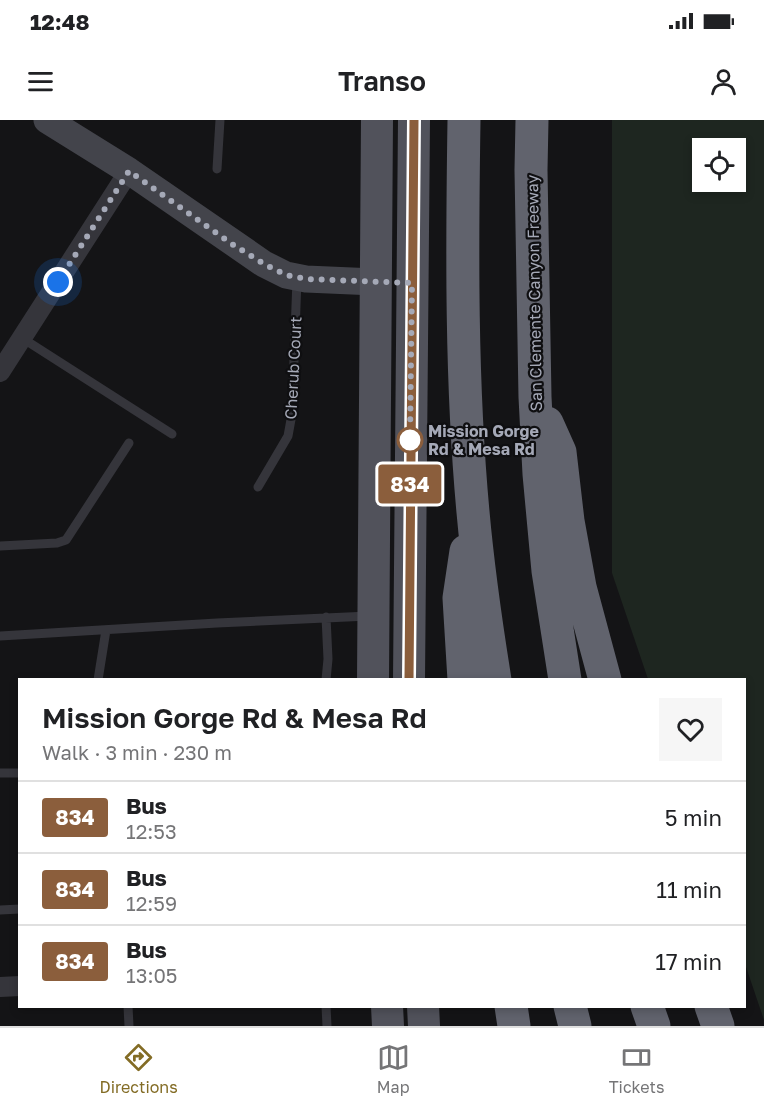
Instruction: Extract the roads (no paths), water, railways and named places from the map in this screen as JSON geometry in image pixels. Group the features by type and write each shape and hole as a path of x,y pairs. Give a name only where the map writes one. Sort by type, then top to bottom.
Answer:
{"highway":[{"path":"464,120 465,373 473,510 495,678"},
{"name":"San Clemente Canyon Freeway","path":"532,120 531,170 538,474 548,571 565,678"},
{"path":"535,397 560,452 568,521 580,587 604,678"},
{"path":"464,678 459,598 473,510"},
{"path":"510,1008 514,1026"},
{"path":"570,1008 575,1026"},
{"path":"642,1008 647,1026"},
{"path":"648,1008 654,1026"},
{"path":"712,1008 718,1026"}],"main road":[{"path":"373,678 377,120"},
{"path":"409,678 414,120"},
{"path":"375,282 412,283"},
{"path":"374,616 409,617"},
{"path":"387,1008 388,1026"},
{"path":"423,1008 424,1026"}],"street":[{"path":"47,120 129,171 264,264 286,275 306,279 375,282"},
{"path":"0,372 129,171"},
{"path":"0,987 18,986"}],"lane":[{"path":"217,169 220,120"},
{"name":"Cherub Court","path":"258,487 288,436 292,414 297,277"},
{"path":"22,338 172,434"},
{"path":"0,546 57,543 66,540 129,443"},
{"path":"0,636 374,616"},
{"path":"326,617 328,658 326,678"},
{"path":"98,678 106,630"},
{"path":"0,773 18,772"},
{"path":"0,910 18,909"},
{"path":"128,1008 129,1026"},
{"path":"326,1008 327,1026"}],"place":[{"name":"Mission Gorge Rd & Mesa Rd","path":"410,440"}]}
